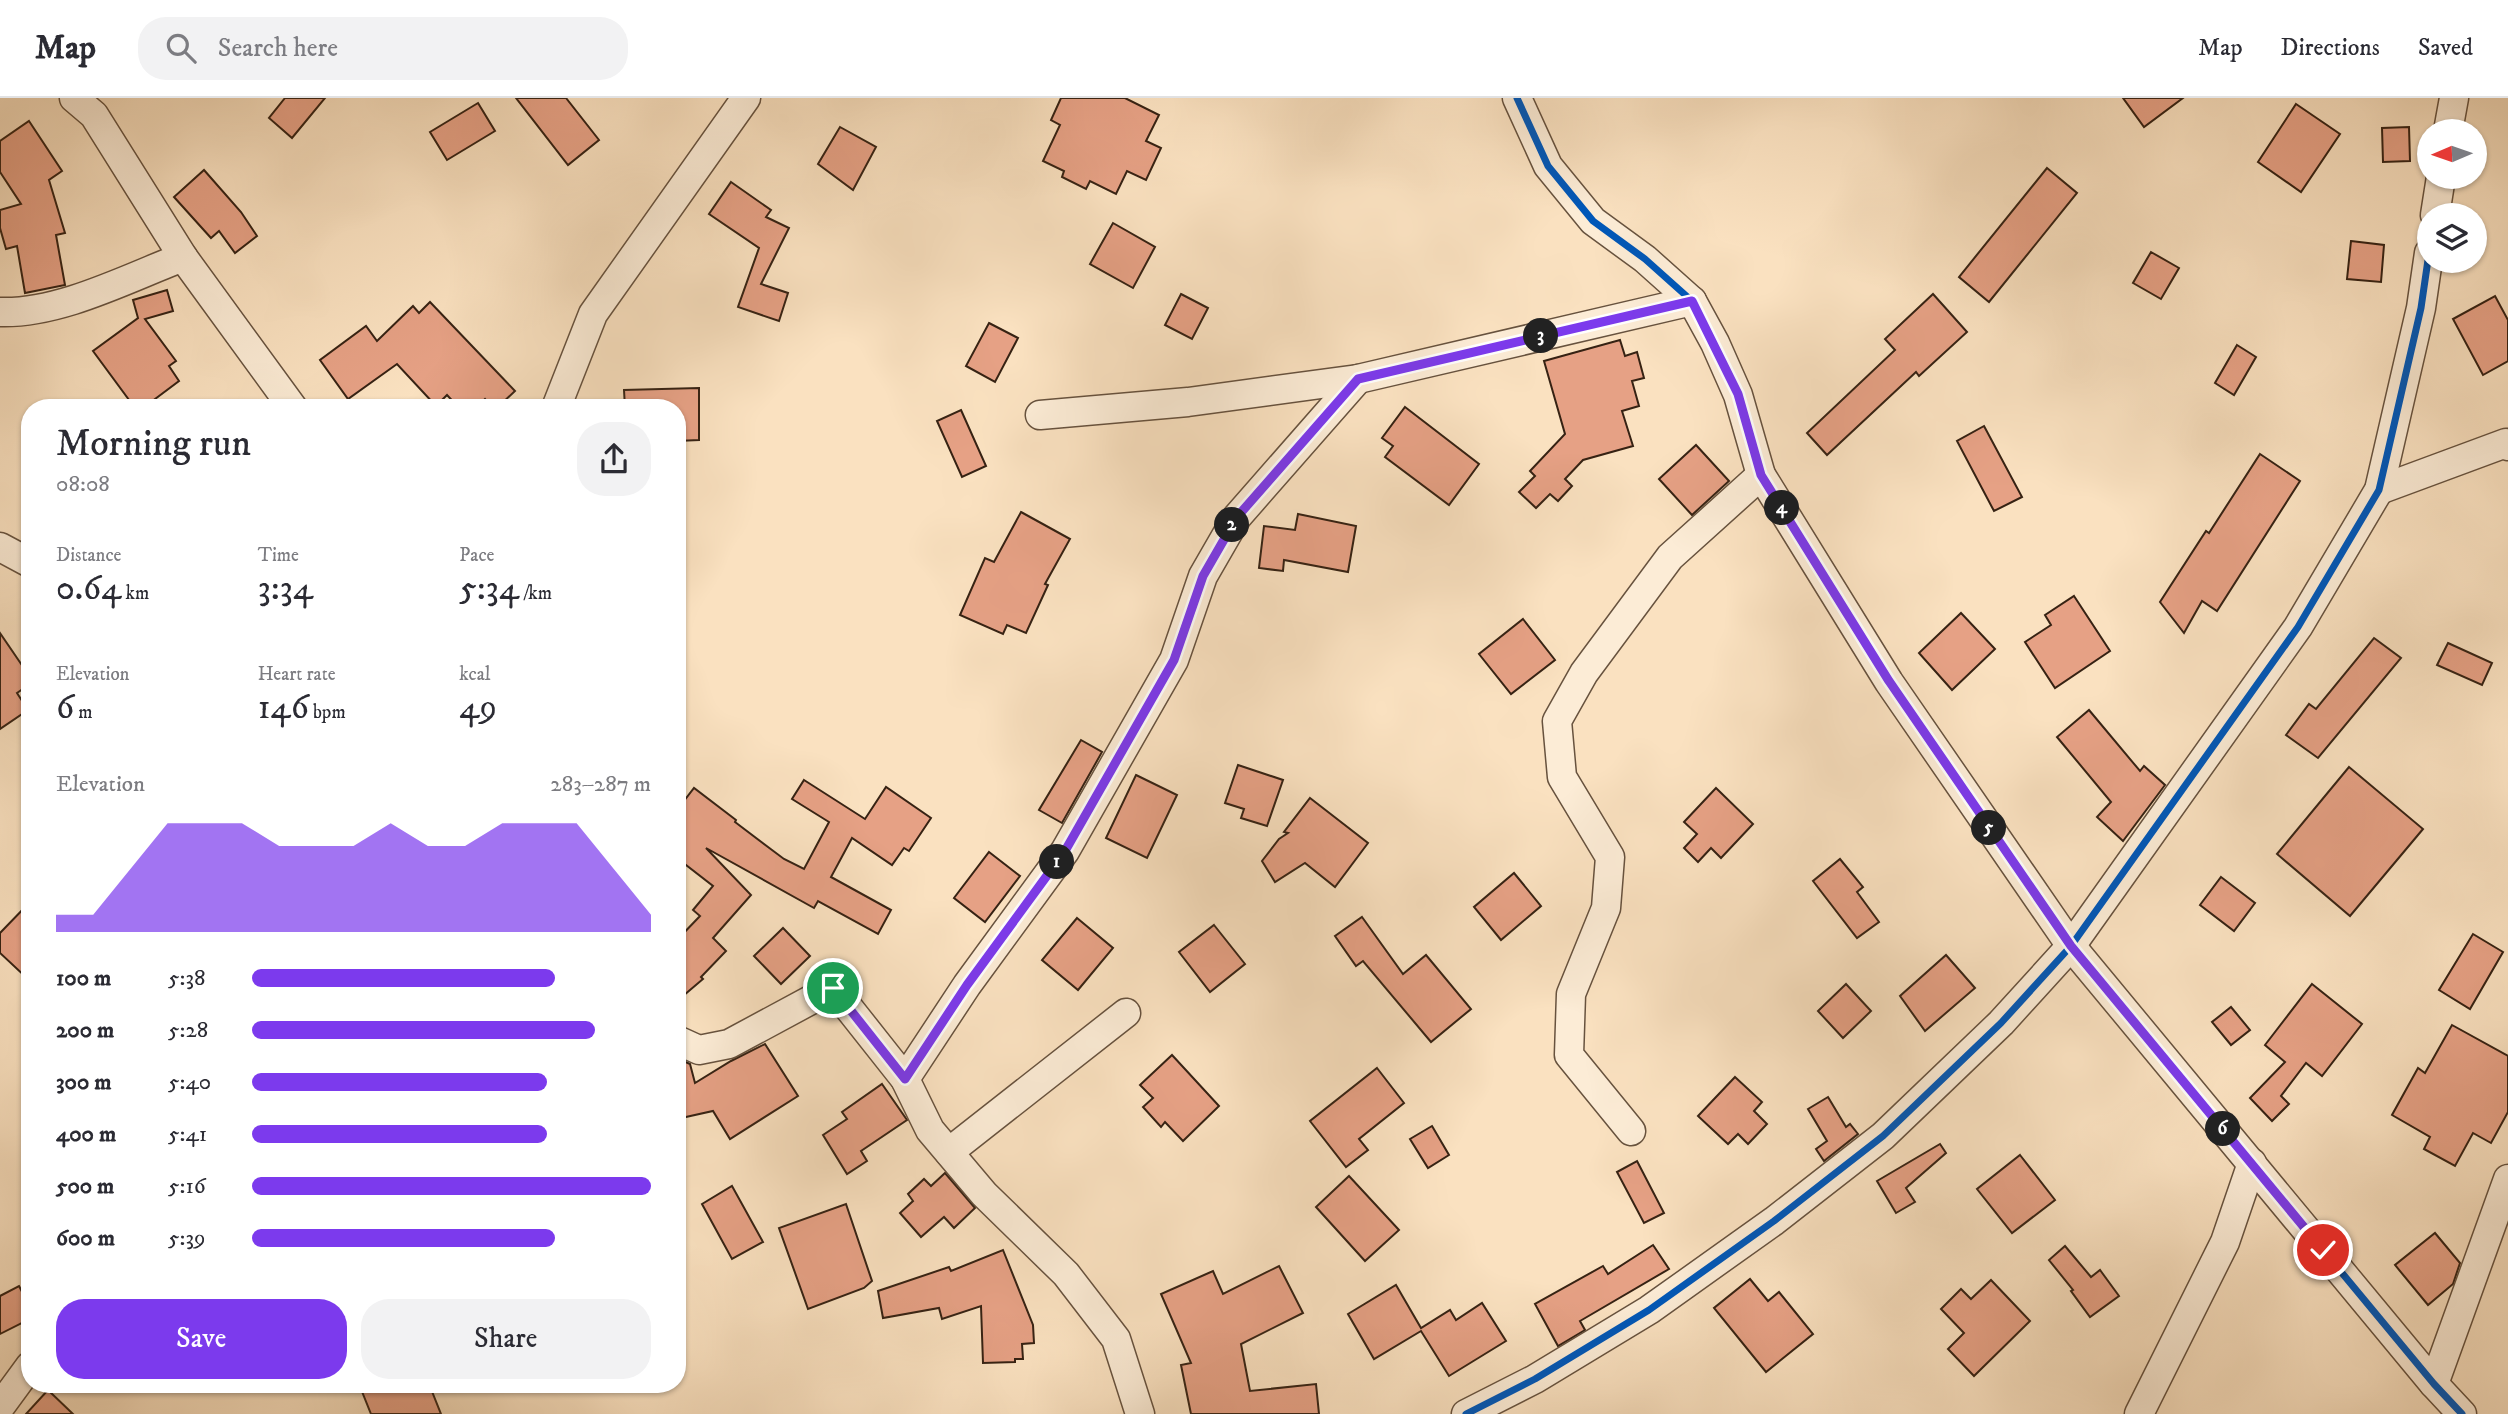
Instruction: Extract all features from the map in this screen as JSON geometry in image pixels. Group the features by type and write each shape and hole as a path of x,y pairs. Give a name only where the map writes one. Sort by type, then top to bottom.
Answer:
{"street":[{"path":"560,399 593,314 746,98"},
{"path":"1517,98 1548,166 1593,221 1645,259 1692,301 1738,394 1761,475 1889,681 2071,946 2434,1384 2462,1414"},
{"path":"2450,119 2454,98"},
{"path":"90,104 183,257 286,399"},
{"path":"0,312 17,313 74,299 183,257"},
{"path":"1466,1414 1535,1379 1649,1310 1774,1221 1883,1136 2001,1023 2071,946 2298,627 2379,490 2421,308 2426,273"},
{"path":"1040,415 1188,402 1358,379 1692,301"},
{"path":"905,1079 967,985 1065,851 1174,660 1203,576 1237,517 1358,379"},
{"path":"2379,490 2506,443 2508,446"},
{"path":"1631,1130 1569,1055 1571,994 1606,908 1610,857 1562,777 1557,720 1584,673 1670,556 1761,475"},
{"path":"0,547 21,558"},
{"path":"686,1044 699,1050 729,1044 833,988 905,1079 930,1130 984,1194 1066,1274 1116,1339 1140,1414"},
{"path":"949,1152 1126,1013"},
{"path":"2139,1414 2225,1242 2252,1163"},
{"path":"2434,1384 2508,1179"},
{"path":"0,1407 21,1378"}],"building":[{"path":"285,98 325,98 292,138 269,118"},
{"path":"516,98 566,98 599,140 568,165"},
{"path":"1061,98 1125,98 1159,115 1146,141 1161,148 1146,180 1127,171 1116,194 1090,181 1086,189 1062,177 1064,171 1043,161 1060,125 1051,120"},
{"path":"2123,98 2183,98 2144,127"},
{"path":"478,103 495,131 447,160 430,132"},
{"path":"2296,104 2340,134 2301,192 2258,162"},
{"path":"29,121 62,171 49,180 65,233 56,235 65,285 25,293 17,246 6,249 0,228 0,210 21,204 0,172 0,141"},
{"path":"840,127 876,147 853,190 818,164"},
{"path":"2409,127 2410,161 2383,162 2382,128"},
{"path":"2047,168 2077,193 1989,302 1959,277"},
{"path":"204,170 241,212 257,236 235,253 219,231 211,238 174,197"},
{"path":"731,182 771,210 766,217 789,228 761,284 788,293 779,321 738,307 759,248 709,214"},
{"path":"1113,223 1155,247 1133,288 1090,264"},
{"path":"2351,241 2384,245 2381,282 2347,279"},
{"path":"2151,252 2179,268 2161,299 2133,283"},
{"path":"167,290 173,311 145,319 176,361 169,366 179,381 155,399 128,399 93,351 138,318 133,300"},
{"path":"1181,294 1208,308 1192,339 1165,325"},
{"path":"1933,294 1967,332 1919,376 1916,372 1827,455 1807,433 1895,350 1885,339"},
{"path":"2495,296 2508,320 2508,361 2483,375 2453,319"},
{"path":"430,302 515,391 507,399 451,399 447,395 443,399 430,399 397,364 348,399 320,360 366,326 377,341 413,306 419,313"},
{"path":"989,323 1018,338 995,382 966,366"},
{"path":"1620,340 1625,356 1637,352 1644,378 1632,381 1639,406 1622,411 1633,446 1583,460 1565,479 1572,486 1558,501 1550,494 1536,508 1519,492 1535,476 1530,471 1565,434 1544,361"},
{"path":"2237,345 2256,357 2234,395 2215,383"},
{"path":"699,388 699,440 686,441 686,399 624,399 624,390"},
{"path":"1405,407 1479,464 1449,505 1385,457 1393,446 1382,438"},
{"path":"961,410 986,466 962,477 937,421"},
{"path":"1984,426 2022,497 1994,511 1957,441"},
{"path":"1696,445 1729,481 1692,515 1659,479"},
{"path":"2260,454 2300,481 2217,611 2202,601 2184,633 2160,602"},
{"path":"1021,512 1070,539 1045,584 1048,585 1026,633 1007,625 1003,634 960,615 985,558 994,562"},
{"path":"1298,514 1356,526 1348,572 1284,560 1283,571 1259,568 1264,526 1295,530"},
{"path":"2074,596 2110,651 2055,688 2025,642 2051,625 2045,615"},
{"path":"1961,613 1995,649 1952,690 1919,653"},
{"path":"1523,619 1555,660 1511,694 1479,654"},
{"path":"0,633 21,664 21,690 17,693 21,699 21,715 0,729"},
{"path":"2374,638 2401,658 2318,758 2286,735 2309,704 2316,709"},
{"path":"2448,643 2492,663 2482,685 2437,665"},
{"path":"2089,710 2140,771 2144,766 2165,785 2123,841 2097,817 2111,802 2057,737"},
{"path":"1081,740 1102,752 1062,823 1039,810"},
{"path":"1238,765 1283,780 1267,826 1241,818 1244,809 1225,803"},
{"path":"2349,767 2423,829 2350,916 2277,854"},
{"path":"1136,775 1177,795 1147,858 1106,838"},
{"path":"804,780 865,819 886,787 931,818 909,851 904,848 892,865 852,838 831,877 891,910 878,934 818,901 814,908 706,848 751,895 713,938 726,951 701,977 703,979 686,993 686,931 700,916 693,910 713,886 686,865 686,798 694,788 784,859 804,869 829,822 792,799"},
{"path":"1716,788 1753,824 1721,858 1711,848 1698,862 1684,848 1697,834 1684,822"},
{"path":"1310,798 1368,843 1335,887 1305,863 1275,882 1262,861 1279,839 1288,833 1284,832"},
{"path":"989,852 1020,876 985,922 954,898"},
{"path":"1840,859 1863,887 1857,892 1879,922 1857,938 1813,881"},
{"path":"1514,873 1541,906 1501,940 1474,907"},
{"path":"2221,877 2255,903 2234,931 2200,905"},
{"path":"21,911 21,973 0,953 0,933"},
{"path":"1362,917 1403,974 1426,955 1471,1009 1431,1042 1363,961 1356,966 1335,936"},
{"path":"1077,918 1113,948 1078,990 1042,960"},
{"path":"1214,925 1245,964 1210,992 1179,952"},
{"path":"783,928 810,956 781,984 754,956"},
{"path":"2473,934 2503,952 2470,1009 2439,990"},
{"path":"1946,955 1975,988 1925,1031 1900,996"},
{"path":"1846,984 1871,1011 1843,1038 1818,1011"},
{"path":"2312,984 2362,1024 2322,1076 2306,1063 2281,1096 2289,1104 2272,1121 2250,1098 2285,1062 2265,1045"},
{"path":"2231,1007 2250,1030 2231,1045 2212,1022"},
{"path":"2452,1025 2508,1056 2508,1112 2491,1143 2473,1133 2455,1166 2424,1149 2430,1137 2392,1115 2418,1068 2425,1073"},
{"path":"765,1044 798,1096 730,1139 713,1111 686,1117 686,1062 690,1064 695,1083"},
{"path":"1172,1055 1219,1106 1183,1141 1165,1122 1161,1127 1143,1107 1153,1098 1140,1085"},
{"path":"1377,1068 1404,1103 1359,1139 1368,1150 1346,1167 1310,1121"},
{"path":"1735,1077 1762,1102 1754,1111 1767,1124 1748,1144 1738,1134 1728,1144 1698,1116"},
{"path":"882,1084 907,1120 861,1151 867,1161 847,1174 823,1135 847,1119 842,1112"},
{"path":"1828,1097 1846,1127 1850,1124 1858,1134 1824,1161 1816,1149 1827,1141 1808,1109"},
{"path":"1432,1126 1449,1155 1428,1168 1410,1139"},
{"path":"1940,1144 1946,1153 1906,1188 1915,1202 1896,1213 1877,1181"},
{"path":"2020,1155 2055,1200 2012,1233 1977,1189"},
{"path":"1637,1161 1664,1213 1644,1223 1617,1172"},
{"path":"945,1173 975,1208 954,1228 944,1217 921,1237 900,1213 913,1201 908,1194 924,1179 931,1186"},
{"path":"1349,1176 1399,1230 1365,1261 1316,1207"},
{"path":"732,1186 763,1242 732,1259 702,1204"},
{"path":"846,1204 872,1281 864,1288 808,1309 779,1228"},
{"path":"2435,1233 2460,1263 2453,1284 2428,1305 2395,1265"},
{"path":"1653,1245 1669,1269 1580,1321 1585,1330 1558,1346 1535,1304 1603,1266 1608,1274"},
{"path":"2065,1246 2091,1277 2100,1270 2119,1296 2090,1317 2049,1260"},
{"path":"1003,1250 1033,1325 1034,1343 1022,1344 1023,1359 1015,1359 1015,1362 983,1363 981,1306 942,1319 939,1308 883,1318 878,1291 949,1267 951,1271"},
{"path":"1279,1266 1303,1313 1241,1344 1250,1391 1316,1384 1319,1414 1191,1414 1181,1365 1191,1363 1161,1294 1213,1271 1223,1294"},
{"path":"1750,1279 1768,1301 1779,1292 1813,1334 1766,1372 1714,1308"},
{"path":"1991,1280 2030,1321 1974,1376 1948,1349 1964,1333 1941,1309 1961,1289 1971,1299"},
{"path":"1396,1285 1421,1328 1450,1310 1456,1320 1482,1303 1506,1341 1449,1376 1421,1331 1374,1359 1348,1314"},
{"path":"19,1286 21,1290 21,1324 0,1334 0,1296"},
{"path":"45,1393 51,1393 73,1414 26,1414"},
{"path":"363,1393 433,1393 441,1414 371,1414"}],"cycle path":[{"path":"1517,98 1548,166 1593,221 1645,259 1692,301 1715,343 1738,395 1761,475 1889,682 2071,946 2434,1384 2462,1414"},
{"path":"1466,1414 1535,1379 1649,1310 1774,1221 1883,1136 2001,1023 2071,946 2298,627 2379,490 2421,308 2426,273"}],"route":[{"path":"833,988 905,1079 967,985 1065,851 1174,660 1203,576 1237,517 1358,379 1692,301 1738,394 1761,475 1889,681 2071,946 2323,1250"}]}
